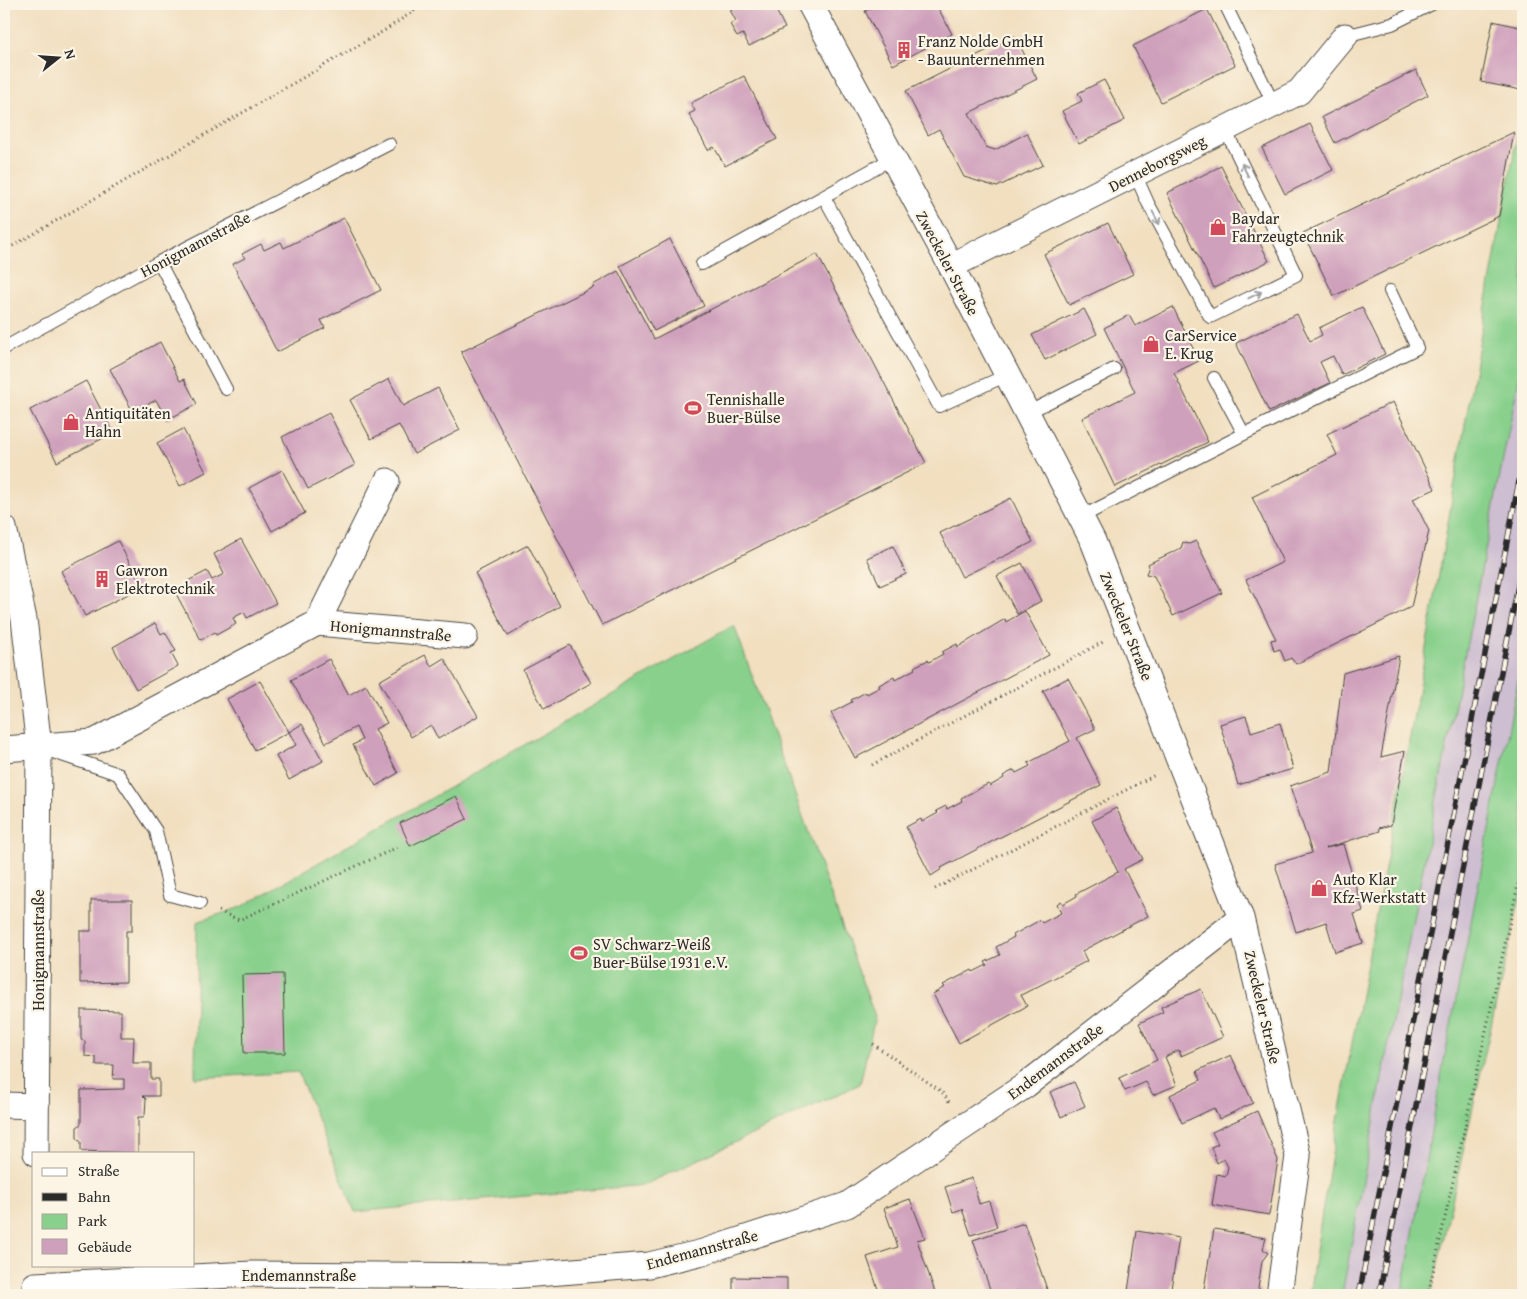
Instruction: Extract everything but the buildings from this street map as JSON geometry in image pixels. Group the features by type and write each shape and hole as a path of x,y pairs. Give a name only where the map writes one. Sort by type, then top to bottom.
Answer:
{"street":[{"name":"Zweckeler Straße","path":"810,4 950,266 1093,541 1242,918 1298,1156 1279,1295"},
{"name":"Denneborgsweg","path":"950,266 1299,92 1345,36"},
{"name":"Honigmannstraße","path":"318,623 387,481"},
{"name":"Honigmannstraße","path":"4,528 24,619 39,747 36,1152"},
{"name":"Honigmannstraße","path":"39,747 94,742 318,623 465,636"},
{"path":"4,750 39,747"},
{"name":"Endemannstraße","path":"35,1282 252,1274 510,1276 649,1265 703,1252 847,1205 1026,1085 1242,918"},
{"path":"4,1105 36,1106"}],"lane":[{"path":"1225,4 1274,105"},
{"path":"1345,36 1392,24 1432,4"},
{"path":"1135,174 1148,203 1210,317 1296,275 1224,129"},
{"name":"Honigmannstraße","path":"4,348 159,262 389,144"},
{"path":"702,264 893,158"},
{"path":"824,197 939,406 1007,375"},
{"path":"159,262 226,389"},
{"path":"1081,517 1418,348 1390,291"},
{"path":"1027,413 1114,369"},
{"path":"1214,378 1244,434"},
{"path":"39,747 118,774 156,831 170,895 200,903"}],"path":[{"path":"4,251 387,29 424,4"},
{"path":"872,765 1128,629"},
{"path":"934,888 1180,762"},
{"path":"200,903 239,920 398,847"},
{"path":"1428,1295 1523,862"},
{"path":"873,1044 942,1092"}],"shaded area":[{"path":"1523,357 1523,655 1442,1071 1402,1295 1339,1295"}],"green space":[{"path":"1523,106 1523,357 1386,1057 1342,1295 1309,1295 1347,1073 1416,704 1481,330"},
{"path":"734,625 875,1017 860,1084 644,1185 355,1212 298,1072 195,1078 197,922 241,907"},
{"path":"1523,655 1523,883 1431,1295 1402,1295 1442,1071"}],"railway":[{"path":"1359,1295 1523,461"},
{"path":"1379,1295 1523,560"}],"place":[{"name":"Franz Nolde GmbH - Bauunternehmen","path":"904,50"},
{"name":"Baydar Fahrzeugtechnik","path":"1218,227"},
{"name":"CarService E. Krug","path":"1151,344"},
{"name":"Tennishalle Buer-Bülse","path":"693,408"},
{"name":"Antiquitäten Hahn","path":"71,422"},
{"name":"Gawron Elektrotechnik","path":"102,579"},
{"name":"Auto Klar Kfz-Werkstatt","path":"1319,888"},
{"name":"SV Schwarz-Weiß Buer-Bülse 1931 e.V.","path":"579,953"}]}
